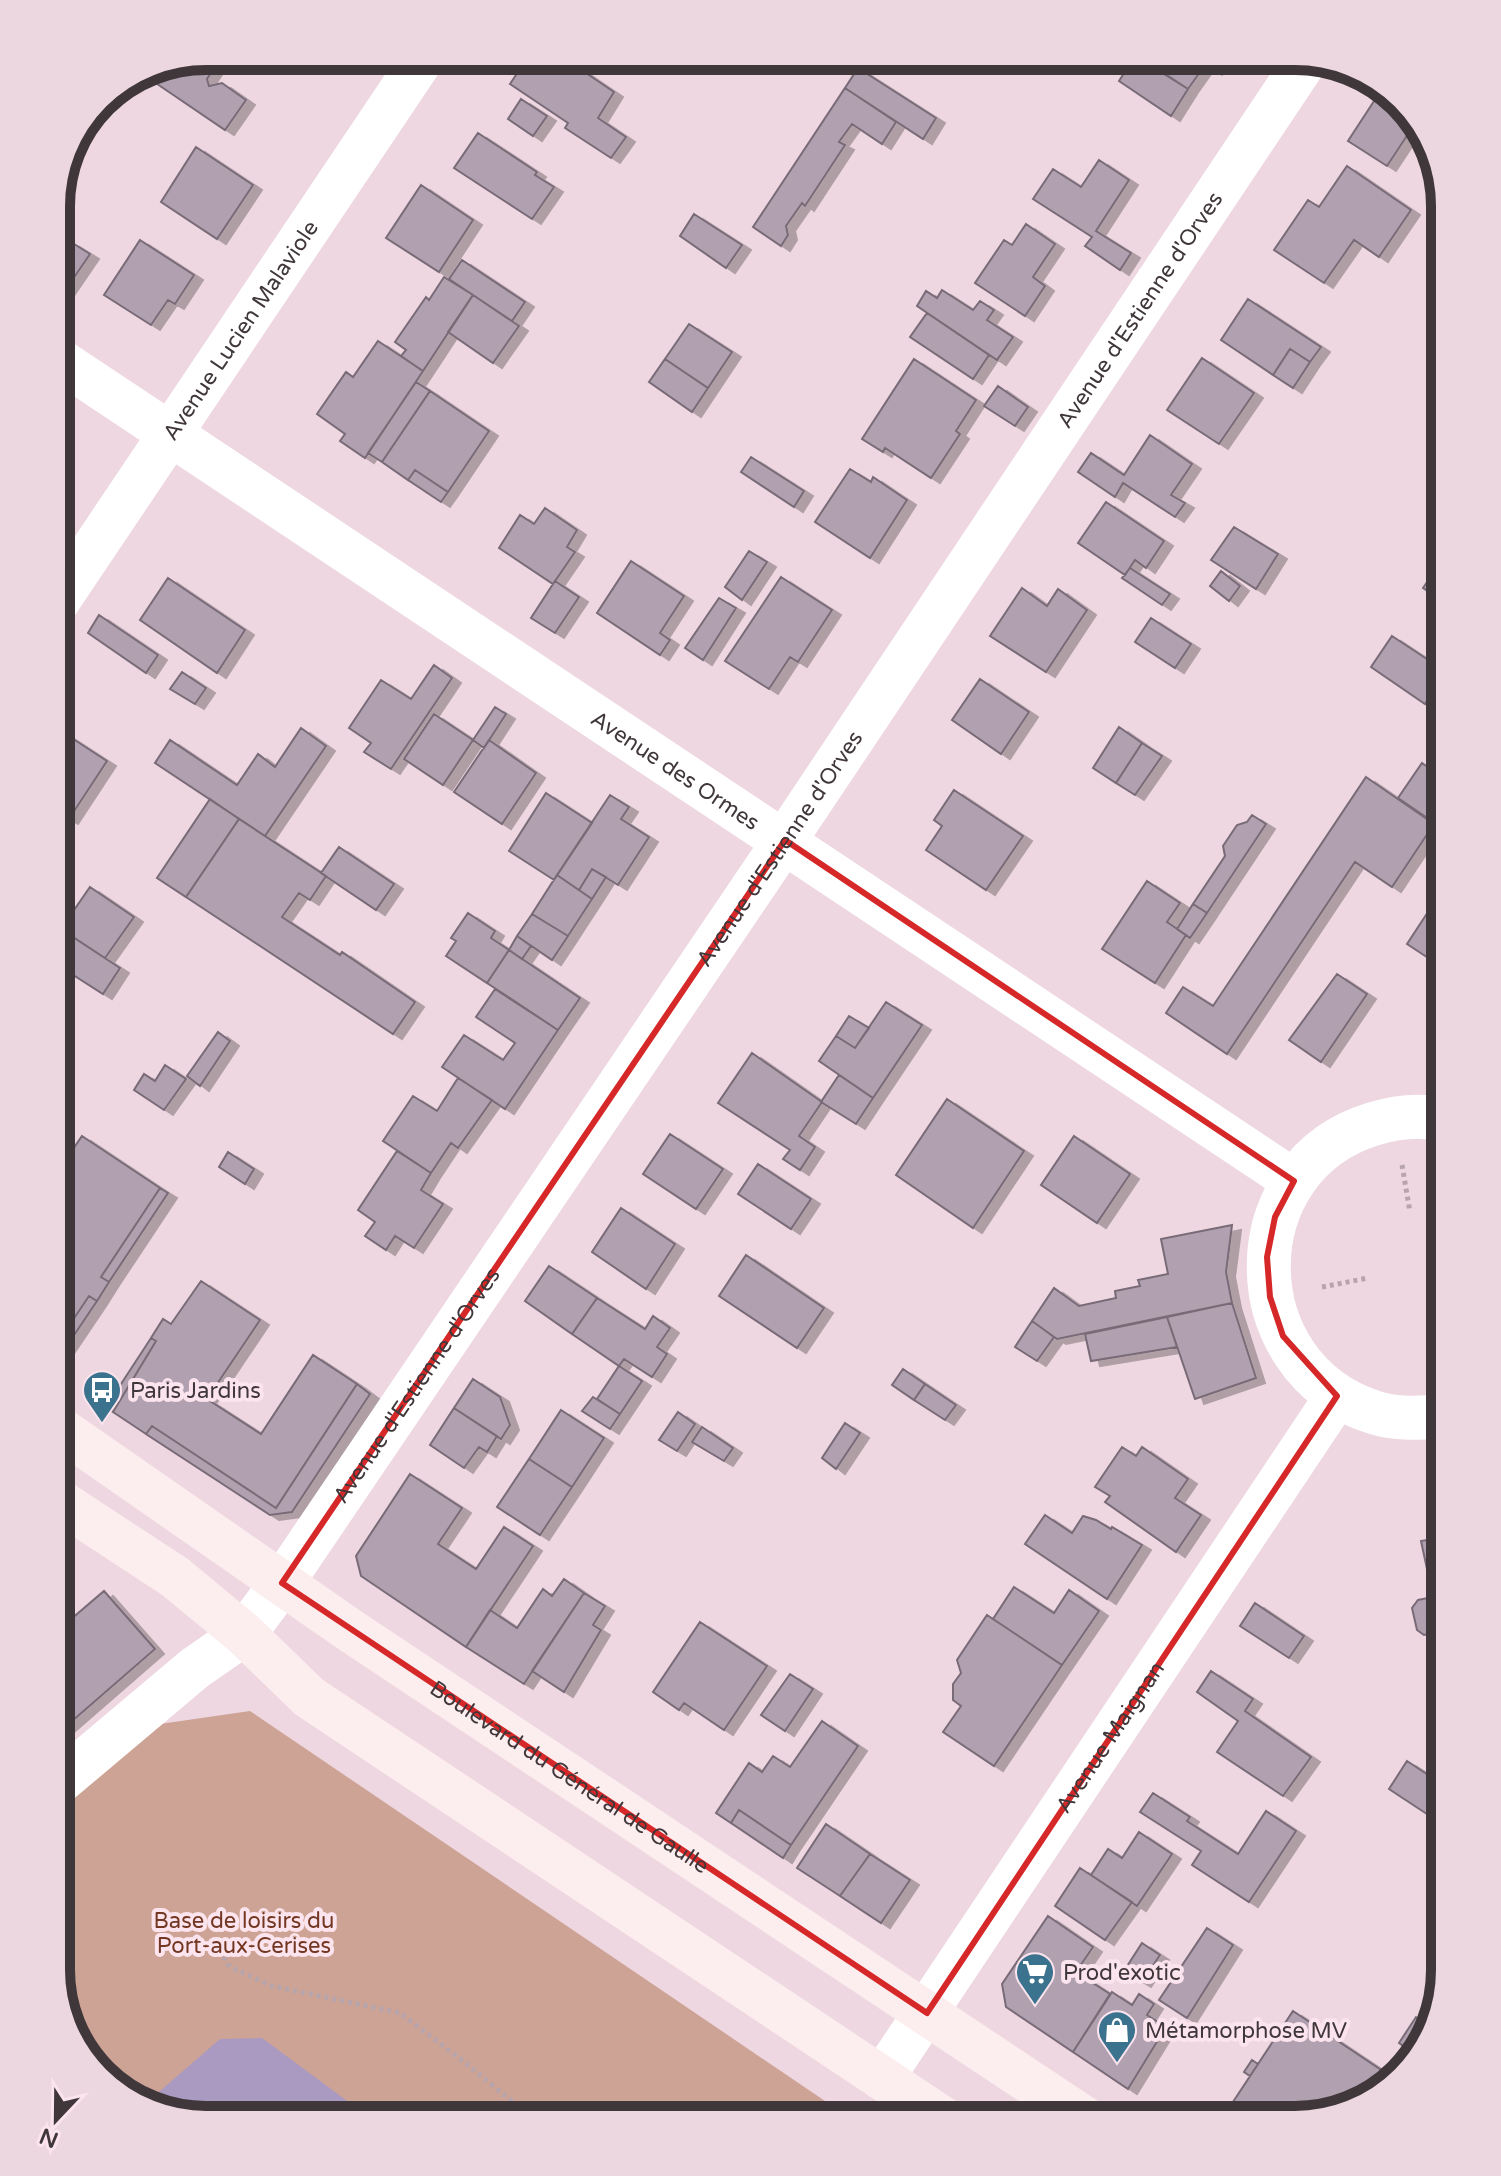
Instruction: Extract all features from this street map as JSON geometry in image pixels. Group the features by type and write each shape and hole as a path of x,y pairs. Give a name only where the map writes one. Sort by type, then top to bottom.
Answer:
{"main road":[{"name":"Boulevard du Général de Gaulle","path":"70,1436 282,1583 1066,2106"},
{"path":"70,1508 175,1577 244,1634 309,1697 924,2106"}],"street":[{"name":"Avenue Lucien Malaviole","path":"70,583 415,70"},
{"name":"Avenue d'Estienne d'Orves","path":"70,1773 195,1668 244,1634 282,1583 785,840 1299,70"},
{"name":"Avenue des Ormes","path":"70,367 1294,1181"},
{"path":"1431,1117 1393,1118 1355,1130 1321,1152 1294,1181 1275,1217 1267,1257 1270,1297 1283,1336 1307,1369 1337,1396 1374,1413 1413,1419 1431,1417"},
{"name":"Avenue Maignan","path":"882,2078 1337,1396"}],"path":[{"path":"215,1943 230,1967 272,1986 400,2013 518,2106"}],"highlighted area":[{"path":"785,840 1294,1181 1275,1217 1267,1257 1270,1297 1283,1336 1337,1396 927,2013 282,1583"}],"green space":[{"name":"Base de loisirs du Port-aux-Cerises","path":"250,1711 832,2106 197,2106 162,2099 130,2083 104,2060 88,2038 80,2022 71,1988 70,1801 160,1724"}],"shaded area":[{"path":"262,2038 354,2106 197,2106 155,2096 220,2039"}],"building":[{"path":"213,70 207,79 209,86 222,83 246,100 225,130 153,81 180,73"},
{"path":"519,70 582,70 614,92 598,118 626,137 611,158 565,128 568,123 510,84"},
{"path":"857,70 861,70 936,118 923,139 845,88"},
{"path":"1126,70 1157,70 1188,89 1171,116 1119,81"},
{"path":"1159,70 1201,70 1188,89"},
{"path":"845,88 896,122 882,144 852,124 839,142 845,145 805,206 802,203 786,226 788,235 781,246 753,227"},
{"path":"1369,93 1385,104 1409,133 1387,166 1348,141 1376,98"},
{"path":"521,99 547,116 533,136 508,119"},
{"path":"478,133 554,187 532,219 454,168"},
{"path":"196,147 253,185 217,239 161,202"},
{"path":"1099,160 1129,180 1096,231 1131,253 1120,270 1085,246 1092,237 1033,199 1053,169 1081,187"},
{"path":"1347,166 1411,210 1379,257 1354,240 1324,283 1274,250 1308,200 1319,207"},
{"path":"421,185 473,220 439,272 386,238"},
{"path":"694,214 742,245 726,268 680,236"},
{"path":"1026,224 1055,244 1033,277 1045,286 1025,316 975,283 1004,240 1012,245"},
{"path":"140,240 194,275 175,304 168,300 151,325 104,295"},
{"path":"70,244 90,254 70,283"},
{"path":"462,260 525,302 512,321 449,279"},
{"path":"444,277 473,295 423,371 401,356 406,350 395,342"},
{"path":"942,290 973,310 980,301 994,310 987,320 1013,337 997,360 917,306 926,291 937,298"},
{"path":"473,295 519,326 493,363 448,332"},
{"path":"1248,299 1321,347 1310,362 1290,349 1273,375 1221,340"},
{"path":"927,313 989,355 973,379 910,337"},
{"path":"689,324 732,352 708,388 665,359"},
{"path":"378,341 423,371 365,458 340,441 345,434 317,414 346,372 353,377"},
{"path":"1290,349 1310,362 1293,388 1273,375"},
{"path":"1202,358 1254,393 1219,444 1167,410"},
{"path":"665,359 708,388 692,412 649,382"},
{"path":"914,359 976,400 956,431 960,434 931,478 885,448 883,452 862,439"},
{"path":"416,382 430,391 382,462 368,453"},
{"path":"998,386 1028,407 1015,426 984,406"},
{"path":"430,391 489,431 448,492 415,470 408,480 382,462"},
{"path":"1150,435 1192,464 1171,495 1185,503 1175,517 1123,483 1115,497 1078,472 1091,453 1124,475"},
{"path":"751,457 804,491 794,507 741,472"},
{"path":"850,469 871,482 873,477 907,500 870,558 815,522"},
{"path":"415,470 448,492 441,502 408,480"},
{"path":"1106,502 1164,541 1146,568 1135,560 1125,575 1078,543"},
{"path":"545,508 577,530 567,547 575,552 553,584 499,548 520,515 534,524"},
{"path":"1234,527 1278,554 1256,589 1211,560"},
{"path":"749,551 767,562 742,600 725,587"},
{"path":"631,561 684,596 660,633 670,640 660,655 597,613"},
{"path":"1130,568 1170,594 1162,605 1122,578"},
{"path":"1221,571 1240,586 1229,601 1210,586"},
{"path":"1431,576 1431,593 1423,588"},
{"path":"781,577 832,610 798,662 790,657 769,689 725,661"},
{"path":"168,578 245,630 217,673 140,620"},
{"path":"555,581 579,597 555,633 531,618"},
{"path":"1022,588 1047,606 1058,589 1087,610 1046,672 990,636"},
{"path":"719,598 736,608 703,660 685,648"},
{"path":"99,615 158,655 146,673 88,633"},
{"path":"1151,618 1191,644 1175,668 1135,642"},
{"path":"1392,636 1431,662 1431,694 1425,704 1371,667"},
{"path":"434,665 452,678 391,769 364,752 371,743 349,728 381,680 411,699"},
{"path":"182,672 206,688 195,704 170,689"},
{"path":"980,679 1029,712 1001,754 952,720"},
{"path":"495,707 506,714 484,748 473,740"},
{"path":"434,714 473,740 443,785 404,759"},
{"path":"1119,727 1142,743 1116,783 1093,768"},
{"path":"301,728 326,746 265,836 155,763 170,740 237,785 258,754 275,767"},
{"path":"70,737 107,761 70,817"},
{"path":"489,740 536,773 502,824 454,792"},
{"path":"1142,743 1162,756 1135,795 1116,783"},
{"path":"1422,763 1431,769 1431,820 1398,798"},
{"path":"1366,777 1431,822 1431,828 1392,887 1355,862 1227,1054 1166,1013 1183,987 1213,1006"},
{"path":"954,790 1023,836 986,890 926,850 942,826 934,820"},
{"path":"546,793 592,823 554,880 509,851"},
{"path":"610,795 629,807 621,819 649,837 618,885 592,869 579,890 557,875"},
{"path":"210,799 239,819 186,897 157,878"},
{"path":"1252,815 1266,824 1207,913 1193,904 1225,856 1223,846 1237,825 1247,822"},
{"path":"239,819 326,876 310,900 299,893 282,917 340,955 342,952 415,1002 393,1034 186,897"},
{"path":"339,847 394,884 376,910 321,873"},
{"path":"592,869 606,877 592,899 579,890"},
{"path":"557,875 592,899 568,936 532,914"},
{"path":"1147,881 1180,903 1167,922 1186,935 1155,983 1102,949"},
{"path":"90,887 134,917 105,958 70,935 70,916"},
{"path":"1193,904 1207,913 1190,938 1177,929"},
{"path":"1428,912 1431,914 1431,960 1407,944"},
{"path":"468,913 495,931 491,938 509,950 487,983 446,956 456,941 451,938"},
{"path":"532,914 568,936 552,960 517,936"},
{"path":"70,935 120,968 103,994 70,973"},
{"path":"517,936 531,946 522,959 509,950"},
{"path":"509,950 580,998 558,1030 487,983"},
{"path":"1337,974 1367,994 1321,1062 1289,1040"},
{"path":"495,989 558,1030 505,1109 442,1067 464,1035 503,1060 515,1043 476,1017"},
{"path":"886,1002 922,1025 873,1098 819,1061 836,1036 855,1048"},
{"path":"849,1016 869,1028 855,1048 836,1036"},
{"path":"218,1032 230,1041 200,1086 187,1076"},
{"path":"752,1053 822,1102 799,1136 815,1147 800,1170 783,1159 790,1150 718,1103"},
{"path":"165,1065 186,1079 164,1110 134,1090 144,1074 155,1081"},
{"path":"839,1075 873,1098 856,1124 821,1102"},
{"path":"458,1078 492,1100 458,1148 451,1143 431,1173 383,1141 413,1096 437,1111"},
{"path":"947,1099 1024,1151 973,1228 896,1175"},
{"path":"670,1134 723,1169 696,1209 643,1174"},
{"path":"82,1136 160,1188 101,1277 109,1282 97,1301 89,1296 70,1324 70,1154"},
{"path":"1074,1136 1130,1174 1097,1223 1041,1185"},
{"path":"397,1151 431,1173 421,1190 443,1204 414,1248 395,1236 386,1250 365,1236 375,1222 358,1210"},
{"path":"228,1152 254,1169 245,1184 219,1167"},
{"path":"758,1164 811,1199 791,1229 738,1194"},
{"path":"160,1188 168,1193 109,1282 101,1277"},
{"path":"621,1208 675,1244 646,1289 592,1252"},
{"path":"1232,1225 1226,1272 1232,1303 1057,1339 1032,1321 1054,1288 1079,1306 1116,1298 1115,1291 1140,1286 1138,1280 1168,1274 1161,1239"},
{"path":"746,1255 824,1308 797,1348 719,1296"},
{"path":"549,1266 597,1298 572,1334 525,1301"},
{"path":"201,1281 260,1320 207,1399 261,1434 313,1355 357,1384 276,1508 152,1426 146,1434 113,1412 156,1341 151,1338 163,1319 171,1324"},
{"path":"89,1296 97,1301 70,1341 70,1324"},
{"path":"597,1298 645,1329 653,1316 670,1328 657,1347 667,1354 652,1377 624,1359 619,1366 572,1334"},
{"path":"1232,1303 1256,1378 1195,1399 1167,1317"},
{"path":"1167,1317 1177,1347 1091,1361 1085,1334"},
{"path":"1032,1321 1054,1337 1037,1361 1015,1347"},
{"path":"151,1338 156,1341 113,1412 106,1407"},
{"path":"619,1366 642,1381 620,1414 597,1399"},
{"path":"903,1369 925,1384 914,1400 892,1385"},
{"path":"473,1379 500,1397 510,1425 501,1439 454,1408"},
{"path":"357,1384 370,1394 292,1512 270,1515 146,1434 152,1426 276,1508"},
{"path":"925,1384 956,1405 945,1420 914,1400"},
{"path":"593,1397 620,1414 610,1429 582,1411"},
{"path":"454,1408 497,1436 487,1452 479,1447 464,1468 430,1445"},
{"path":"561,1410 604,1438 572,1487 529,1459"},
{"path":"678,1412 695,1424 677,1451 659,1440"},
{"path":"845,1423 860,1433 836,1469 822,1458"},
{"path":"702,1427 733,1448 724,1461 692,1442"},
{"path":"1122,1447 1136,1456 1142,1447 1188,1479 1175,1498 1201,1515 1176,1552 1105,1502 1110,1496 1095,1487"},
{"path":"529,1459 572,1487 540,1535 497,1507"},
{"path":"410,1474 462,1508 438,1544 476,1569 504,1527 533,1546 466,1647 361,1576 356,1556"},
{"path":"1045,1515 1072,1533 1083,1516 1096,1520 1142,1545 1107,1599 1025,1544"},
{"path":"1431,1539 1431,1588 1421,1541"},
{"path":"564,1579 584,1593 524,1684 466,1647 490,1610 517,1628 543,1589 552,1596"},
{"path":"1014,1587 1054,1613 1069,1590 1099,1611 1062,1665 993,1619"},
{"path":"104,1591 155,1649 70,1723 70,1620"},
{"path":"584,1593 605,1606 593,1625 601,1630 564,1692 532,1671"},
{"path":"1431,1597 1431,1633 1424,1635 1417,1630 1412,1608 1418,1600"},
{"path":"1255,1603 1304,1636 1289,1658 1240,1626"},
{"path":"987,1615 1062,1665 994,1766 943,1732 961,1706 953,1700 953,1684 961,1673 957,1660"},
{"path":"700,1622 767,1666 724,1730 684,1703 679,1710 653,1692"},
{"path":"1211,1671 1253,1699 1245,1711 1311,1757 1283,1796 1217,1752 1238,1721 1197,1692"},
{"path":"790,1674 813,1689 785,1731 761,1715"},
{"path":"822,1721 858,1746 791,1845 739,1810 731,1823 716,1813 749,1763 762,1772 773,1756 790,1767"},
{"path":"1407,1761 1431,1777 1431,1817 1389,1789"},
{"path":"1153,1793 1190,1817 1187,1821 1238,1854 1266,1811 1296,1831 1249,1902 1192,1865 1201,1851 1140,1812"},
{"path":"739,1810 791,1845 783,1858 731,1823"},
{"path":"826,1824 870,1854 840,1896 797,1868"},
{"path":"1139,1832 1172,1854 1137,1906 1091,1875 1108,1849 1122,1858"},
{"path":"870,1854 910,1880 881,1923 840,1896"},
{"path":"1080,1868 1132,1902 1105,1940 1055,1906"},
{"path":"1048,1916 1093,1947 1076,1972 1110,1994 1073,2052 1006,2007 1002,1984"},
{"path":"1207,1928 1233,1945 1187,2018 1159,2000"},
{"path":"1142,1943 1160,1955 1142,1982 1124,1971"},
{"path":"1112,1992 1132,2005 1139,1994 1154,2004 1147,2015 1166,2027 1128,2089 1073,2052"},
{"path":"1293,2011 1384,2072 1347,2096 1313,2105 1230,2106"},
{"path":"1416,2017 1421,2020 1406,2048 1399,2043"},
{"path":"1252,2060 1258,2064 1250,2076 1244,2072"}],"place":[{"name":"Paris Jardins","path":"102,1424"},
{"name":"Prod'exotic","path":"1035,2006"},
{"name":"Métamorphose MV","path":"1117,2064"}]}
